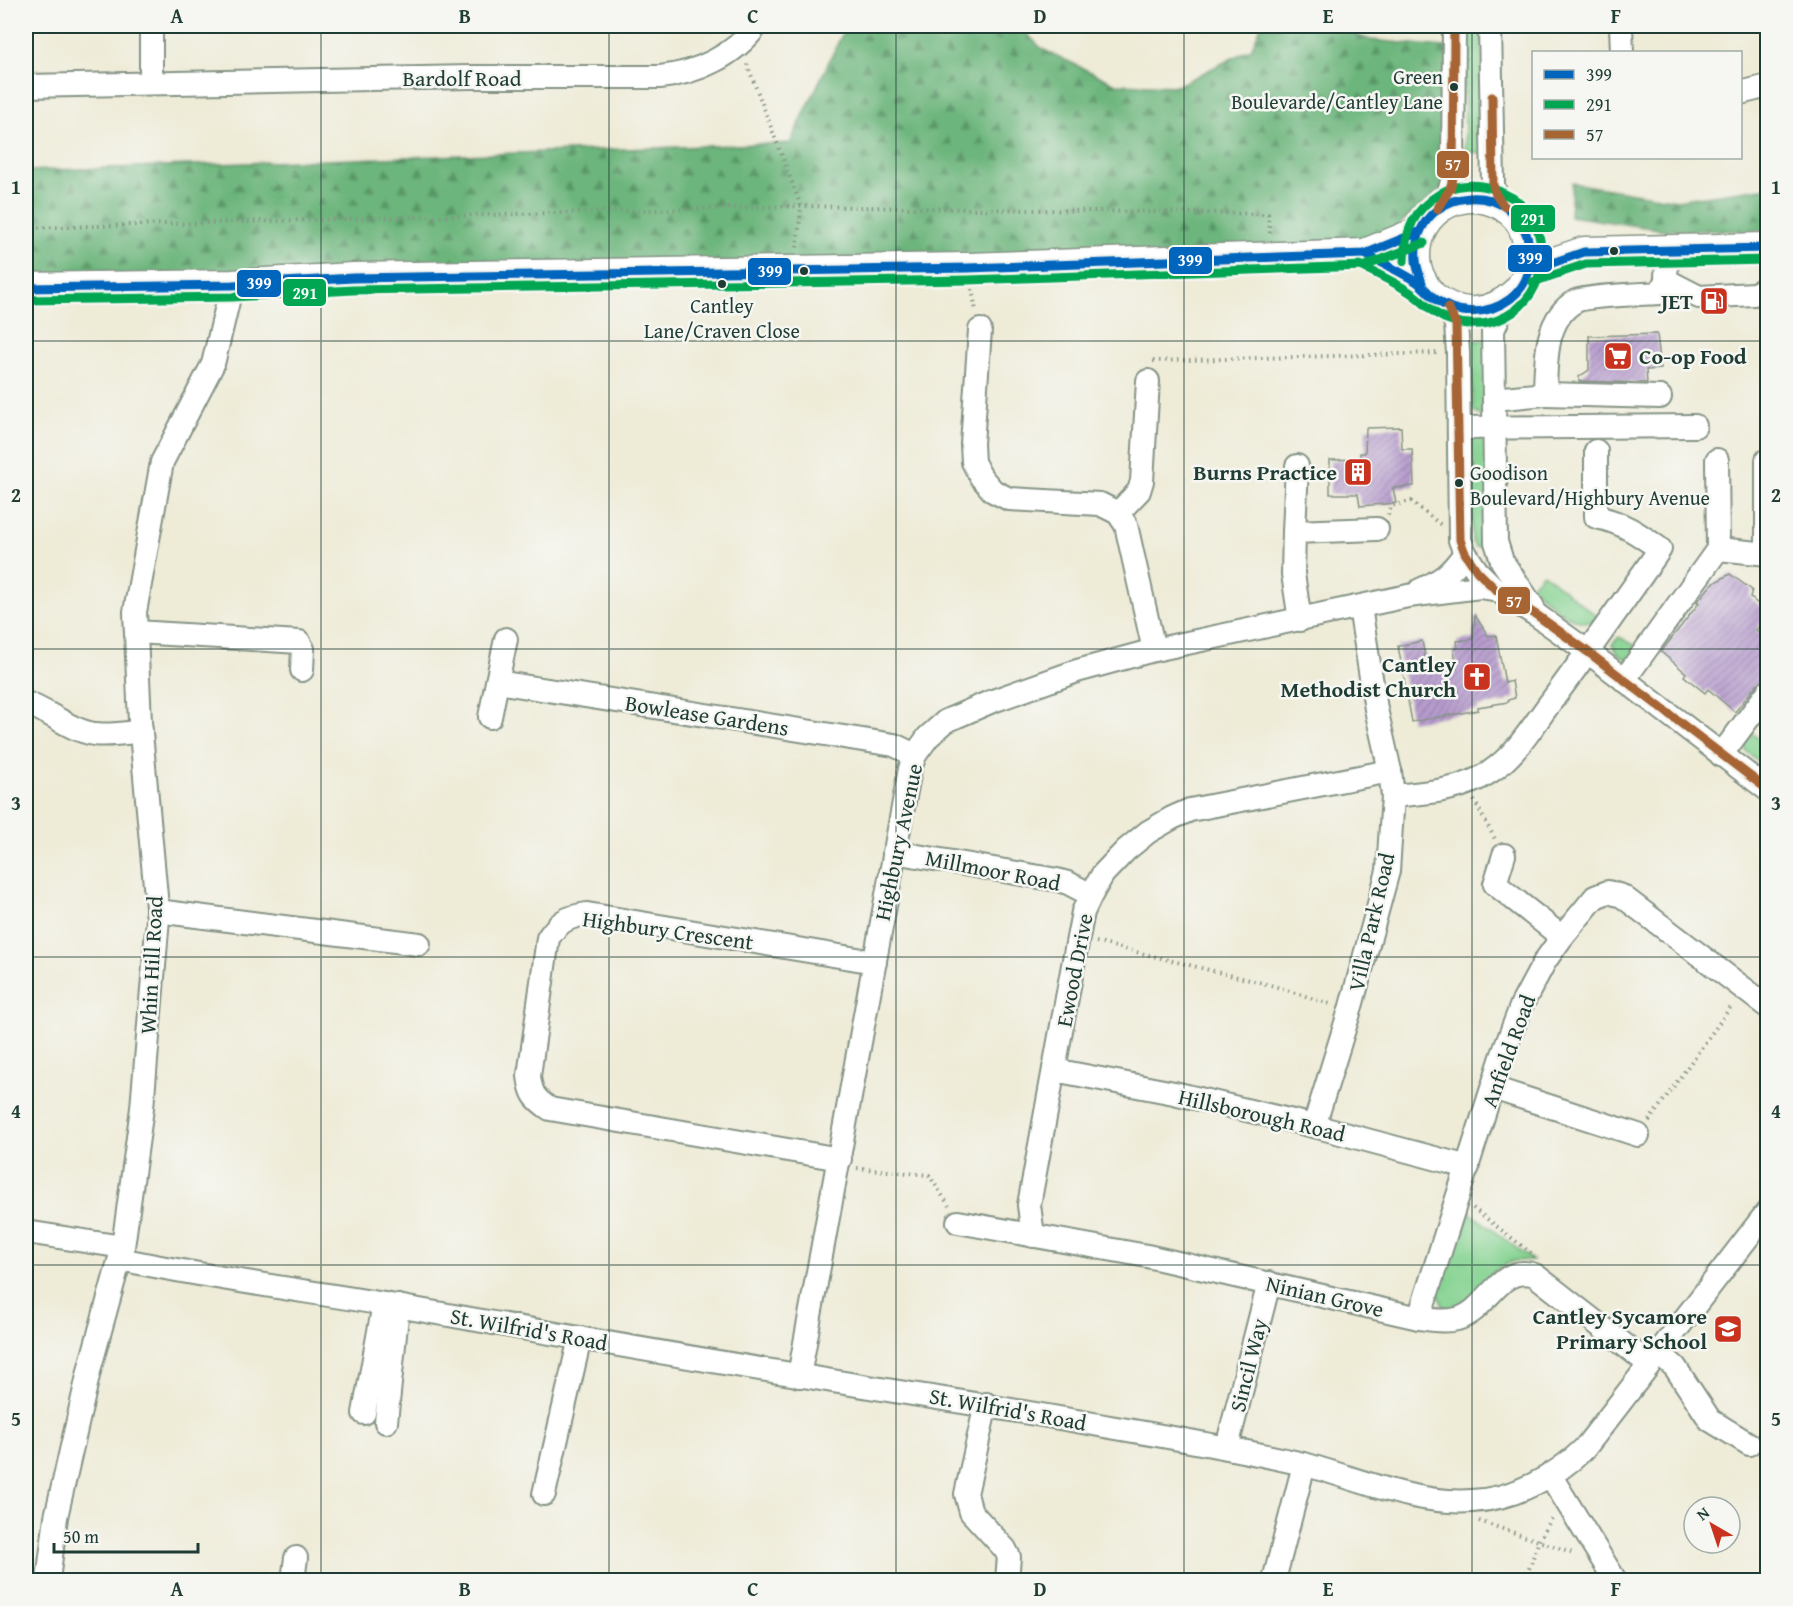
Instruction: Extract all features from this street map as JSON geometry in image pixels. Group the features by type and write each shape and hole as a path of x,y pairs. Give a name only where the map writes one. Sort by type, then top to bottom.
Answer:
{"main road":[{"path":"1514,216 1531,249 1529,271 1519,290 1495,309 1479,313 1458,312 1432,297 1416,270 1414,252 1419,232 1430,215 1437,209 1462,197 1475,196 1493,200 1514,216 1584,252"},
{"path":"26,288 232,285 365,278 968,268 1365,254 1419,232"},
{"path":"1529,271 1584,252 1767,248"},
{"path":"1365,254 1425,288"}],"street":[{"path":"151,26 151,82"},
{"name":"Bardolf Road","path":"26,86 471,77 660,77 699,69 739,44 756,26"},
{"path":"1437,209 1450,189 1453,178 1454,26"},
{"path":"1490,26 1493,185 1496,195 1514,216"},
{"path":"1621,26 1622,51"},
{"path":"1742,92 1767,86"},
{"path":"1545,394 1547,349 1560,313 1578,300 1660,293 1666,280 1667,250"},
{"path":"1666,280 1699,297 1754,294 1767,287"},
{"name":"Whin Hill Road","path":"48,1581 59,1505 90,1367 122,1253 142,1108 157,911 141,731 135,612 162,462 213,364 232,285"},
{"path":"1505,303 1493,330 1496,542 1502,561 1539,616"},
{"path":"1408,596 1442,579 1452,571 1463,546 1458,352 1456,324 1449,308"},
{"path":"980,330 972,444 973,462 981,477 993,490 1009,499 1100,504 1118,513 1126,525 1154,650"},
{"path":"1118,513 1139,491 1142,481 1148,381"},
{"path":"1494,399 1545,394 1660,397"},
{"path":"1459,428 1695,426"},
{"path":"1393,796 1446,790 1491,772 1513,753 1588,652 1660,549 1628,527 1613,520 1596,517 1596,451"},
{"path":"1624,680 1718,549 1717,460"},
{"path":"1718,549 1767,553 1767,460"},
{"path":"1297,466 1293,574 1300,620"},
{"path":"1294,532 1382,524"},
{"path":"1463,546 1477,572 1496,589 1539,616 1588,652 1767,790"},
{"path":"1408,596 1480,587 1496,589"},
{"name":"Highbury Avenue","path":"799,1376 910,769 915,755 928,737 956,715 1077,671 1154,650 1408,596"},
{"name":"Villa Park Road","path":"1314,1126 1350,1010 1388,871 1393,796 1390,771 1376,710 1360,607"},
{"path":"136,632 299,642 303,649 302,670"},
{"path":"490,717 506,639"},
{"name":"Bowlease Gardens","path":"497,682 894,745 915,755"},
{"path":"1721,755 1767,692"},
{"path":"26,703 42,708 72,726 94,734 141,731"},
{"name":"Ewood Drive","path":"1033,1236 1029,1204 1083,912 1103,874 1126,850 1148,832 1190,810 1390,771"},
{"name":"Millmoor Road","path":"894,852 1057,880 1068,883 1090,895"},
{"path":"1504,855 1495,884 1562,937"},
{"name":"Anfield Road","path":"1419,1318 1502,1057 1522,1004 1562,937 1595,897 1608,892 1622,896 1767,1007"},
{"path":"157,911 419,944"},
{"name":"Highbury Crescent","path":"840,1159 550,1109 537,1101 529,1076 548,938 556,926 570,916 587,914 875,962"},
{"name":"Hillsborough Road","path":"1054,1070 1174,1093 1314,1126 1468,1167"},
{"path":"1494,1088 1638,1136"},
{"name":"St. Wilfrid's Road","path":"26,1232 122,1253 180,1272 391,1305 799,1376 986,1404 1227,1448 1304,1465 1417,1496 1452,1501 1472,1501 1500,1497 1526,1488 1550,1475 1585,1448 1767,1211"},
{"name":"Ninian Grove","path":"958,1222 1147,1256 1440,1321 1459,1319 1477,1307 1499,1283 1510,1276 1530,1274"},
{"path":"1530,1274 1535,1275 1653,1358 1675,1367 1710,1420 1749,1444"},
{"name":"Sincil Way","path":"1227,1448 1269,1283"},
{"path":"364,1413 391,1305"},
{"path":"386,1422 391,1305"},
{"path":"544,1494 580,1338"},
{"path":"986,1404 966,1494 971,1512 1009,1557 1007,1581"},
{"path":"1274,1581 1304,1465"},
{"path":"1550,1475 1609,1572"},
{"path":"293,1581 296,1558"}],"path":[{"path":"739,44 801,206 794,271"},
{"path":"26,228 801,206 1268,214 1272,257"},
{"path":"968,268 980,330"},
{"path":"1148,381 1152,361 1458,352"},
{"path":"1382,524 1391,506 1411,501 1463,546"},
{"path":"1464,783 1504,855"},
{"path":"1078,938 1274,986 1350,1010"},
{"path":"1638,1136 1744,988"},
{"path":"840,1159 859,1170 929,1174 958,1222"},
{"path":"1459,1193 1472,1208 1542,1261 1530,1274"},
{"path":"1526,1581 1539,1541 1564,1498"},
{"path":"1471,1519 1539,1541 1609,1572"}],"green space":[{"path":"846,26 1019,26 1042,49 1116,84 1177,86 1251,49 1261,26 1330,26 1371,40 1454,48 1453,178 1365,254 26,287 26,171 790,143"},
{"path":"1464,26 1481,26 1483,154 1465,150"},
{"path":"1572,183 1677,200 1767,187 1767,231 1665,230 1570,216"},
{"path":"1487,340 1487,414 1481,416 1473,411 1470,341"},
{"path":"1487,435 1492,546 1475,547 1472,541 1470,437"},
{"path":"1543,573 1599,618 1590,622 1581,621 1562,613 1531,586"},
{"path":"1619,637 1640,648 1629,661 1618,654 1612,644"},
{"path":"1752,733 1767,745 1767,768 1746,751 1744,742"},
{"path":"1461,1202 1472,1214 1532,1260 1513,1261 1493,1271 1481,1289 1454,1310 1443,1307 1437,1290"}],"building":[{"path":"1657,334 1661,369 1646,370 1647,383 1579,381 1579,377 1589,370 1589,336"},
{"name":"Burns Practice","path":"1401,427 1402,449 1412,449 1414,486 1393,488 1396,503 1360,506 1358,494 1330,494 1330,460 1360,459 1360,453 1365,453 1366,428"},
{"path":"1730,574 1752,590 1750,597 1767,612 1767,616 1756,630 1767,640 1767,679 1757,684 1735,712 1708,689 1705,693 1684,676 1686,673 1661,652 1712,584"},
{"name":"Cantley Methodist Church","path":"1475,615 1488,636 1496,635 1505,683 1512,681 1515,698 1508,702 1478,707 1478,710 1412,722 1398,646 1422,641 1428,672 1457,669 1454,650 1458,648 1457,641 1473,639"}],"transit line":[{"name":"57","path":"1437,209 1450,189 1453,178 1454,26"},
{"name":"57","path":"1492,97 1493,185 1496,195 1504,206"},
{"name":"291","path":"1359,265 1405,289 1445,318 1471,324 1490,323 1520,306 1531,293 1542,259 1537,227 1531,215 1522,205 1494,189 1474,185 1447,190 1424,206 1409,230 1404,261"},
{"name":"399","path":"1365,254 1417,282 1443,304 1462,311 1482,311 1492,309 1510,299 1526,280 1530,255 1524,229 1510,211 1491,200 1470,198 1449,203 1431,215 1419,235 1416,261 1422,283"},
{"name":"399","path":"26,288 232,285 353,278 968,268 1365,254 1419,232"},
{"name":"291","path":"26,300 232,297 353,290 968,280 1365,266 1424,243"},
{"name":"399","path":"1529,271 1584,252 1768,248"},
{"name":"291","path":"1533,282 1586,264 1768,260"},
{"name":"57","path":"1448,308 1456,324 1460,540 1465,553 1477,571 1495,589 1588,652 1768,790"}],"place":[{"name":"Green Boulevarde/Cantley Lane","path":"1454,87"},
{"name":"Cantley Lane/Craven Close","path":"722,284"},
{"name":"JET","path":"1714,301"},
{"name":"Co-op Food","path":"1618,356"},
{"name":"Burns Practice","path":"1358,472"},
{"name":"Goodison Boulevard/Highbury Avenue","path":"1459,483"},
{"name":"Cantley Methodist Church","path":"1477,677"},
{"name":"Cantley Sycamore Primary School","path":"1728,1329"}]}
